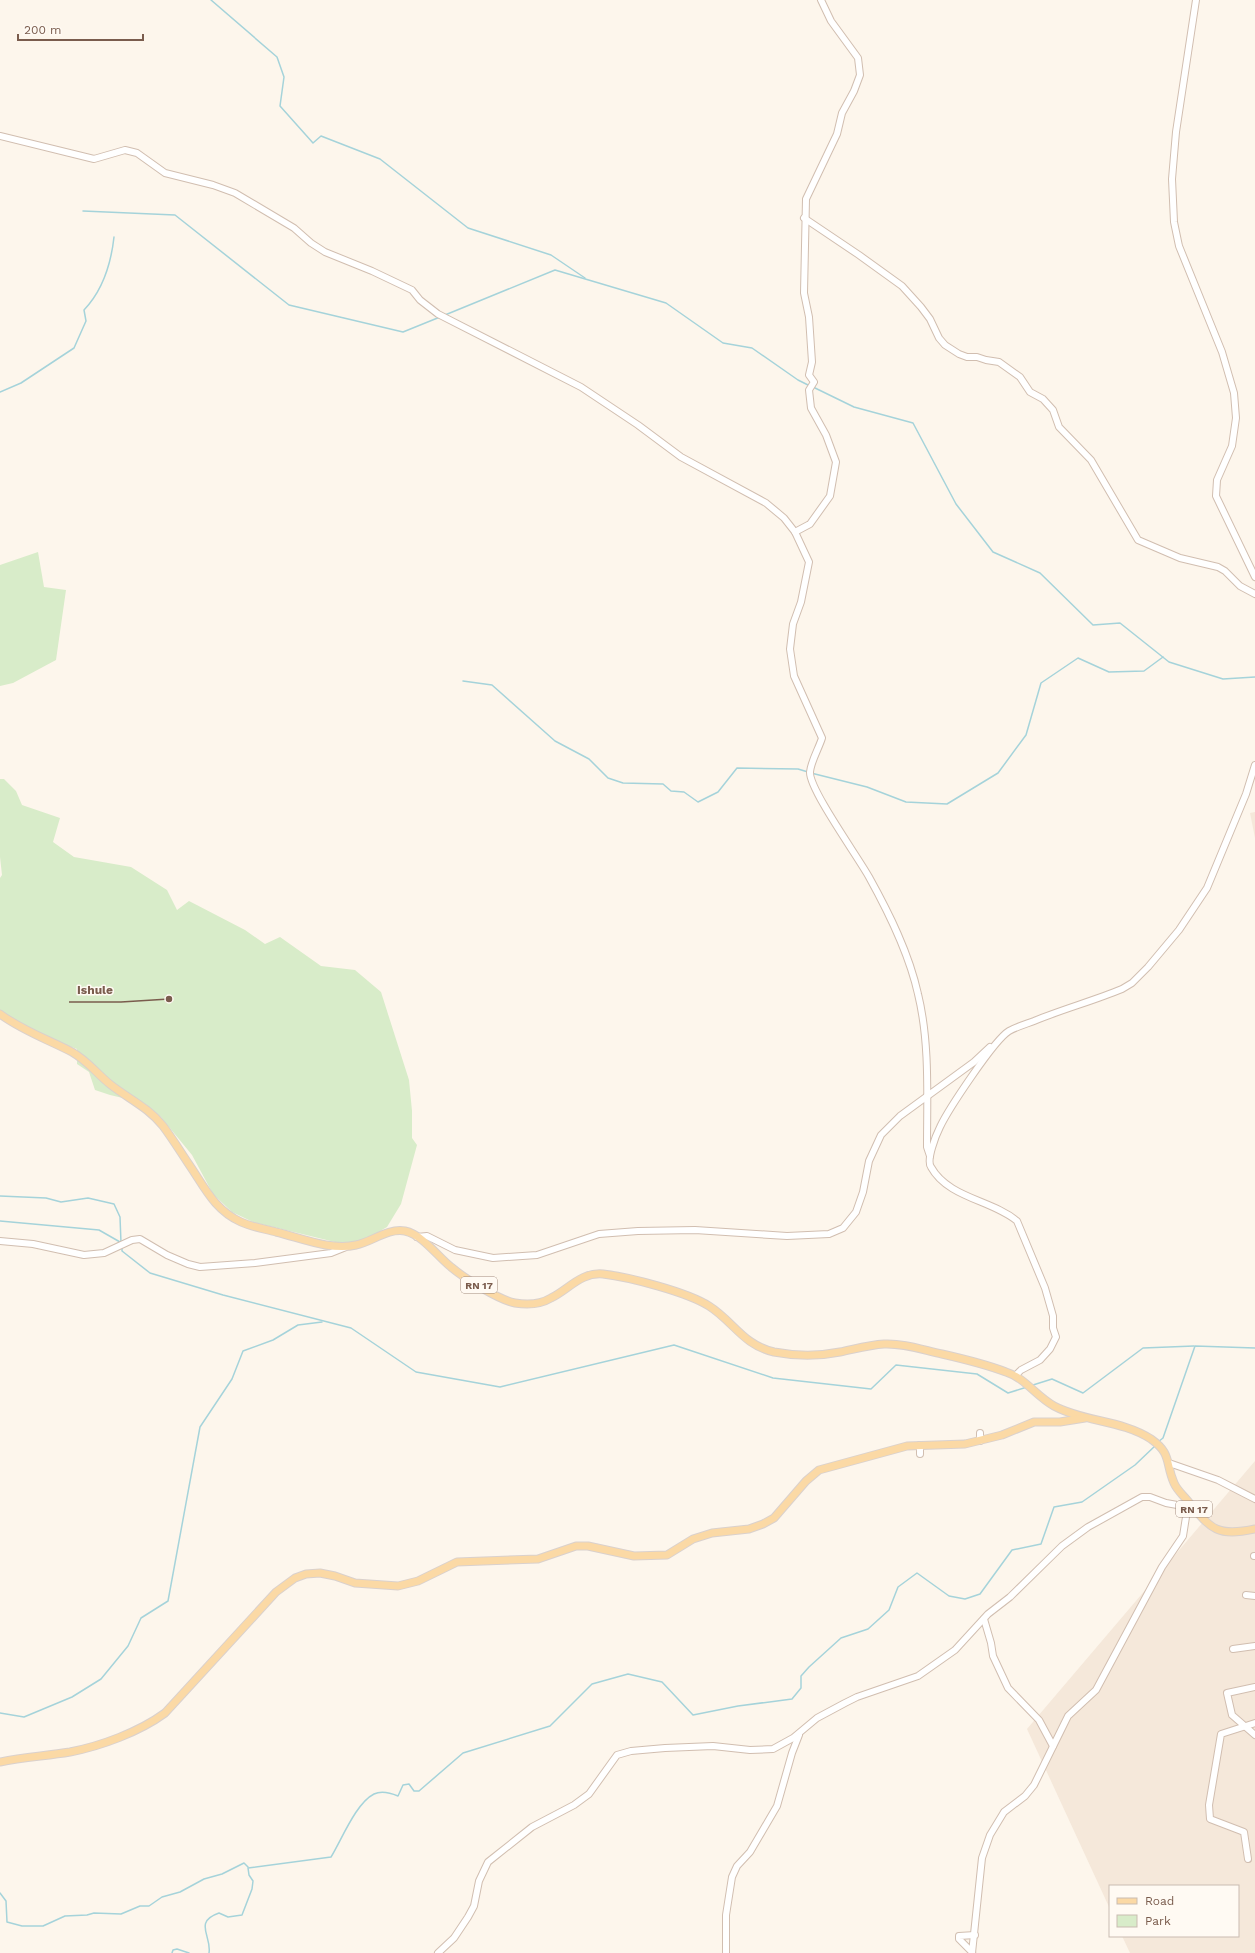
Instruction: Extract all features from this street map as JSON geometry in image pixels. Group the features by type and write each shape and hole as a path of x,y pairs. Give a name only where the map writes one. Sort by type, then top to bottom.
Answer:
{"main road":[{"name":"RN 17","path":"0,1014 32,1034 70,1051 89,1063 111,1084 152,1114 189,1164 210,1198 222,1211 244,1224 327,1245 346,1247 359,1245 394,1231 405,1231 417,1237 450,1266 469,1280 512,1302 535,1304 550,1299 585,1276 596,1273 611,1275 692,1298 707,1304 724,1317 748,1341 775,1352 818,1355 873,1346 898,1345 915,1347 978,1362 1016,1375 1052,1405 1085,1418 1132,1430 1155,1442 1169,1456 1169,1464 1176,1488 1206,1522 1219,1531 1230,1533 1255,1529"},
{"path":"0,1762 22,1757 69,1752 95,1746 150,1724 165,1713 276,1592 295,1578 306,1574 320,1573 335,1576 355,1583 398,1586 418,1581 457,1562 538,1559 576,1546 588,1546 634,1556 667,1556 693,1539 712,1533 749,1529 774,1518 809,1478 819,1470 870,1459 907,1446 965,1444 1002,1435 1034,1422 1060,1422 1085,1418"}],"street":[{"path":"795,532 810,524 830,496 836,462 826,435 811,408 809,390 814,382 809,375 812,362 809,317 804,293 804,218 806,199 838,134 842,113 854,91 860,75 858,58 831,21 821,0"},
{"path":"1196,0 1176,132 1172,179 1174,222 1179,246 1222,352 1234,393 1236,418 1232,446 1217,480 1216,496 1255,577"},
{"path":"0,136 94,159 125,150 137,153 165,173 213,185 235,193 294,228 315,242 325,252 372,270 412,290 420,300 438,314 581,387 638,425 681,457 766,503 784,518 795,532 809,562 801,602 793,624 790,649 794,676 822,738 810,772 816,792 869,877 890,917 906,954 918,994 928,1072 927,1147 930,1156"},
{"path":"804,218 859,254 902,286 930,319 939,338 945,345 967,357 977,357 999,362 1020,377 1030,392 1043,399 1053,410 1060,427 1091,460 1138,540 1180,558 1218,567 1225,571 1240,586 1255,594"},
{"path":"417,1237 427,1236 454,1250 492,1258 537,1255 599,1234 638,1231 695,1230 787,1236 829,1234 843,1228 856,1212 863,1192 869,1161 880,1135 900,1116 974,1062 1009,1031 1122,989 1132,983 1148,967 1179,930 1208,888 1246,794 1255,765"},
{"path":"1000,1038 940,1126 930,1156 929,1164 939,1178 957,1190 1006,1212 1017,1221 1023,1232 1050,1305 1056,1336 1050,1349 1040,1360 1021,1370 1016,1375"},
{"path":"0,1241 33,1244 84,1255 104,1252 132,1240 140,1239 167,1255 188,1264 200,1267 255,1263 331,1253 346,1247"},
{"path":"980,1432 980,1441"},
{"path":"920,1445 920,1454"},
{"path":"1169,1464 1218,1480 1255,1499"},
{"path":"438,1953 454,1938 468,1917 474,1906 480,1882 488,1862 532,1827 574,1805 589,1794 617,1755 631,1751 713,1746 766,1750 779,1746 799,1735 817,1718 857,1696 918,1676 955,1650 984,1619 1074,1536 1123,1506 1138,1498 1146,1496 1166,1503 1194,1508"},
{"path":"972,1953 982,1858 990,1835 1004,1812 1024,1797 1034,1785 1068,1716 1096,1690 1162,1567 1184,1536 1186,1517 1184,1505"},
{"path":"1246,1595 1255,1596"},
{"path":"984,1619 993,1656 1008,1688 1039,1720 1053,1746"},
{"path":"1233,1649 1255,1646"},
{"path":"1255,1687 1227,1693 1232,1715 1255,1735"},
{"path":"1248,1859 1244,1832 1210,1820 1209,1805 1221,1734 1255,1723"},
{"path":"726,1953 727,1915 732,1877 737,1866 750,1852 777,1806 782,1785 799,1735"},
{"path":"775,1785 782,1785"},
{"path":"972,1953 959,1939 960,1936 975,1935"}],"shaded area":[{"path":"1255,812 1255,838 1250,813"},
{"path":"1255,1461 1255,1953 1130,1953 1122,1937 1239,1937 1239,1885 1109,1885 1109,1907 1027,1729"}],"green space":[{"path":"38,552 44,587 66,590 56,660 13,683 0,686 0,565"},
{"path":"0,779 4,779 16,791 22,805 60,818 53,842 74,857 131,867 167,890 177,910 189,901 245,930 265,944 280,937 321,966 355,970 381,992 409,1080 412,1111 412,1138 417,1145 401,1204 387,1227 363,1241 343,1244 253,1222 232,1212 213,1194 192,1155 160,1116 144,1103 95,1090 89,1072 77,1064 77,1049 23,1029 0,1011 0,878 2,875 0,857"}],"waterway":[{"path":"211,0 277,57 284,77 280,106 313,143 321,136 380,159 468,228 551,255 585,278"},
{"path":"83,211 175,215 289,305 403,332 440,317"},
{"path":"0,392 21,383 74,348 86,321 84,310 96,294 105,276 111,257 114,237"},
{"path":"445,315 555,270 666,303 723,343 752,348 798,380 810,386"},
{"path":"813,387 854,407 913,423 956,504 993,552 1040,573 1093,625 1120,623 1169,662 1223,679 1255,677"},
{"path":"811,773 867,787 906,802 947,804 998,773 1026,735 1041,683 1078,658 1109,672 1144,671 1163,657"},
{"path":"463,681 492,685 555,741 589,759 608,778 623,783 663,784 671,791 684,792 698,802 718,792 737,768 798,769 808,772"},
{"path":"0,1196 46,1198 61,1202 88,1198 114,1204 120,1217 121,1243"},
{"path":"0,1221 99,1230 120,1242"},
{"path":"122,1248 122,1251 150,1273 223,1295 351,1328 416,1372 500,1387 674,1345 773,1378 871,1389 896,1365 977,1374 1008,1393 1027,1387"},
{"path":"0,1713 24,1717 72,1697 101,1679 128,1646 141,1618 168,1601 200,1427 232,1379 243,1351 273,1340 298,1325 322,1322"},
{"path":"1033,1385 1052,1379 1083,1393 1143,1348 1194,1346"},
{"path":"1158,1442 1163,1438 1195,1346 1255,1348"},
{"path":"209,1953 205,1925 211,1917 219,1913 228,1917 242,1915 252,1889 253,1881 249,1875 248,1868 331,1857 355,1813 361,1805 374,1794 383,1792 398,1796 403,1785 409,1784 414,1791 419,1791 463,1753 550,1726 592,1684 628,1674 662,1682 693,1715 738,1706 792,1699 801,1688 801,1676 809,1667 841,1638 868,1629 889,1610 898,1587 917,1573 949,1596 965,1599 980,1594 1012,1550 1041,1544 1054,1507 1082,1502 1135,1465 1156,1445"},
{"path":"0,1893 6,1901 7,1922 22,1926 43,1926 65,1916 87,1915 94,1913 121,1914 140,1906 149,1906 162,1897 180,1892 204,1879 222,1874 244,1863 248,1867"},
{"path":"172,1953 173,1950 177,1949 189,1953"}],"place":[{"name":"Ishule","path":"169,999"}]}
